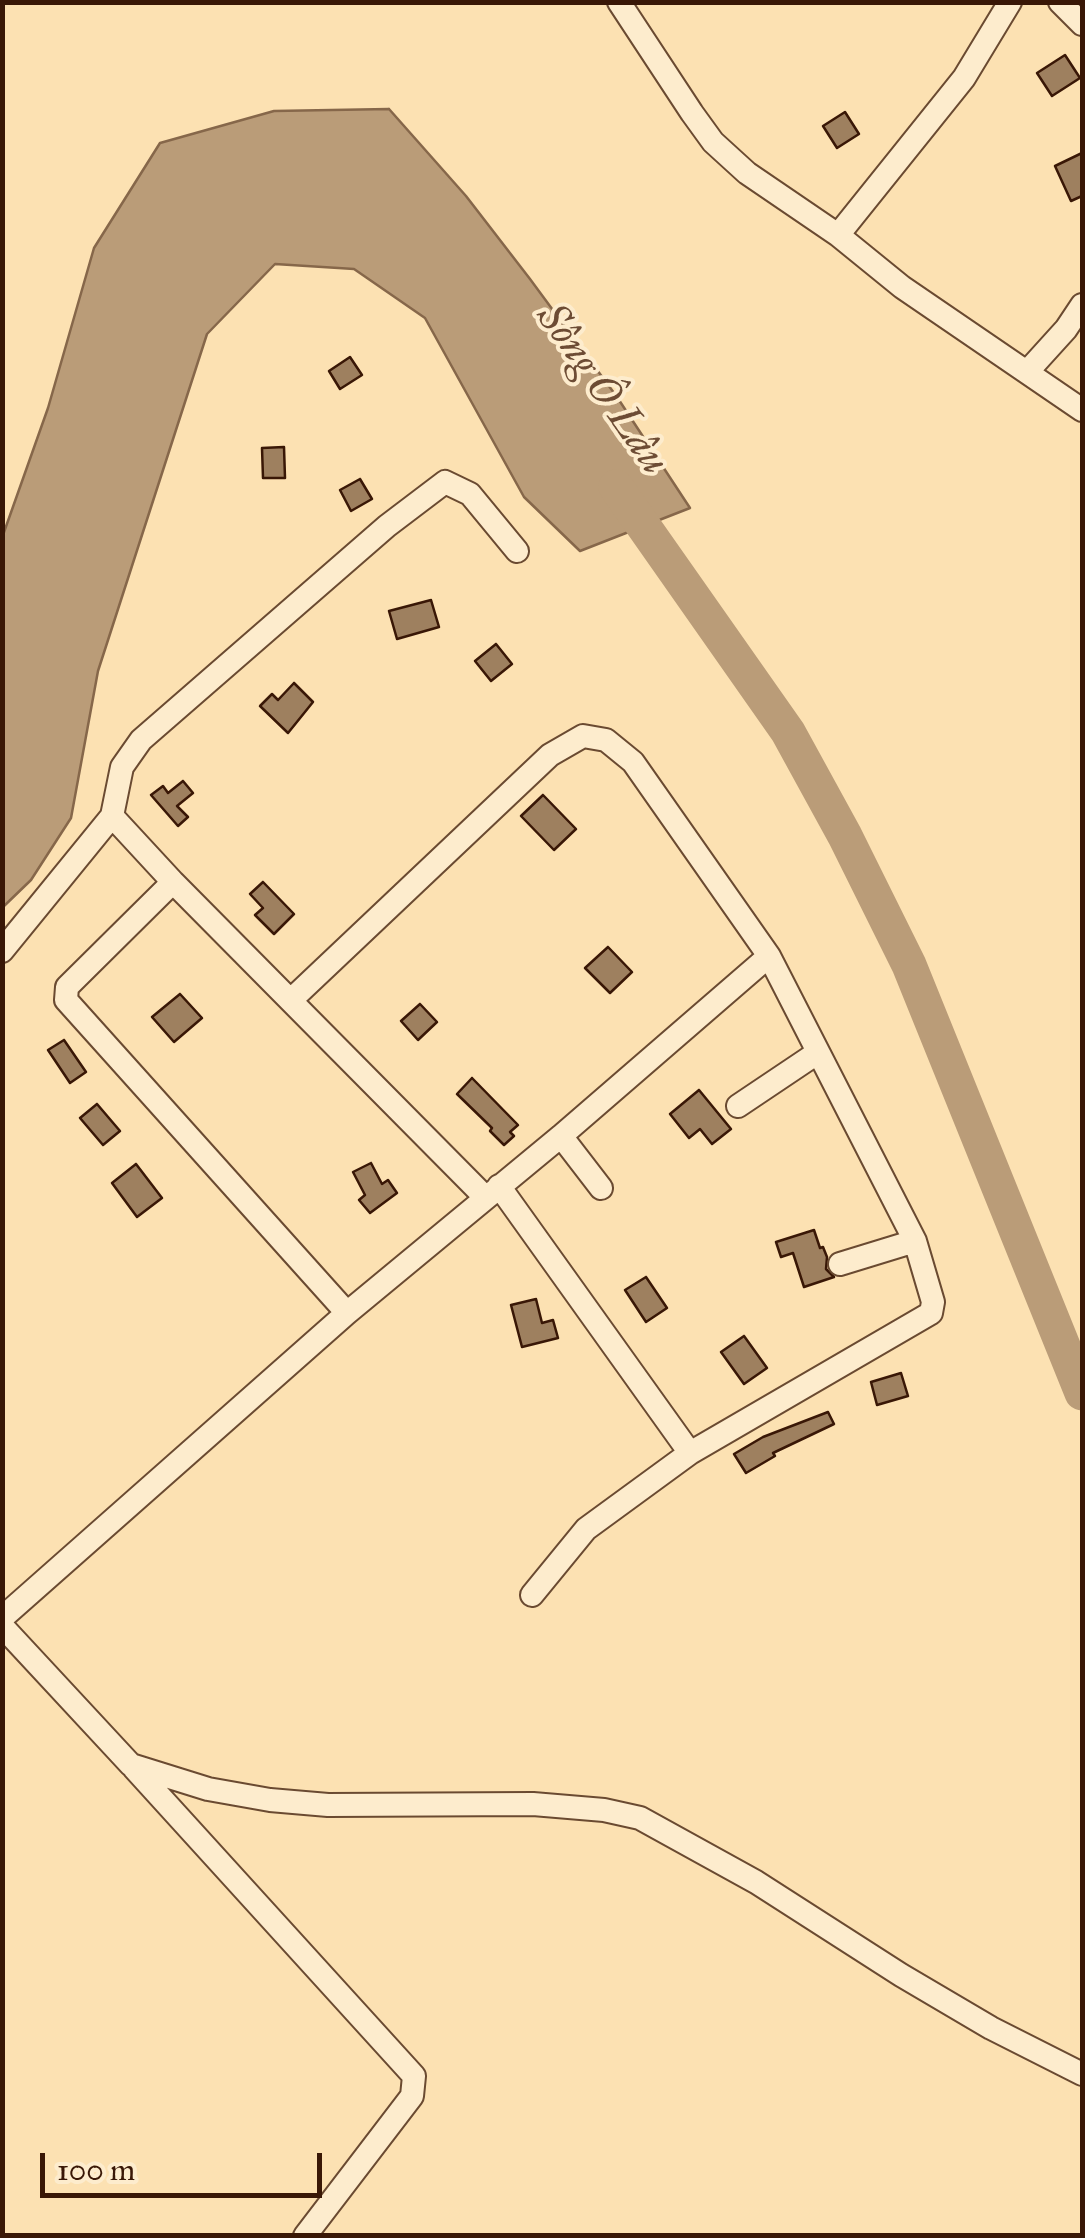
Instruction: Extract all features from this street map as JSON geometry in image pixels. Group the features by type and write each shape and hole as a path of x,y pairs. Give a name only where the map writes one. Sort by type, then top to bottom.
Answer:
{"street":[{"path":"620,2 713,142 747,173 838,235 902,288 1082,410"},
{"path":"838,235 964,78 1010,2"},
{"path":"1060,2 1082,24"},
{"path":"1026,372 1066,329 1082,305"},
{"path":"2,951 112,816 122,767 142,740 387,526 446,482 470,494 516,551"},
{"path":"291,1000 550,756 583,736 606,740 633,762 769,956 914,1241 933,1302 931,1313 690,1453 586,1529 532,1595"},
{"path":"112,816 291,1000 492,1192 690,1453"},
{"path":"173,882 67,987 66,1000 346,1313"},
{"path":"2,1618 346,1313 561,1136 769,956"},
{"path":"738,1106 818,1053"},
{"path":"561,1136 601,1188"},
{"path":"840,1264 914,1241"},
{"path":"2,1626 414,2076 412,2096 305,2236"},
{"path":"131,1765 194,1785 270,1800 328,1805 533,1804 604,1810 640,1818 756,1882 990,2028 1082,2074"}],"water":[{"path":"389,109 466,196 530,279 617,397 690,508 580,551 524,497 425,318 354,269 275,264 207,334 98,671 71,818 31,880 3,907 3,535 48,408 94,248 160,143 274,111"}],"building":[{"path":"1065,55 1080,78 1052,96 1037,73"},
{"path":"845,112 859,134 837,148 823,126"},
{"path":"1082,153 1082,196 1071,201 1055,166"},
{"path":"350,357 362,375 340,389 329,371"},
{"path":"284,447 285,478 263,478 262,448"},
{"path":"360,479 372,499 351,511 340,490"},
{"path":"431,600 439,627 397,639 389,611"},
{"path":"496,644 512,664 491,681 475,661"},
{"path":"294,683 313,702 288,733 260,706 272,694 278,700"},
{"path":"183,781 193,793 177,806 188,817 178,826 151,795 163,786 168,793"},
{"path":"543,795 576,829 554,850 521,816"},
{"path":"263,882 294,914 274,934 255,915 263,908 250,894"},
{"path":"608,947 632,972 610,993 585,968"},
{"path":"180,994 202,1018 174,1042 152,1017"},
{"path":"420,1004 437,1022 418,1040 401,1021"},
{"path":"64,1040 86,1072 70,1083 48,1050"},
{"path":"472,1078 518,1125 510,1132 514,1136 504,1145 457,1094"},
{"path":"699,1090 731,1129 712,1144 700,1129 689,1138 670,1114"},
{"path":"97,1104 120,1131 103,1145 80,1118"},
{"path":"371,1163 382,1184 388,1180 397,1193 370,1213 359,1200 365,1195 353,1172"},
{"path":"136,1164 162,1198 137,1217 112,1183"},
{"path":"814,1230 827,1257 826,1269 834,1277 804,1287 793,1253 781,1257 776,1242"},
{"path":"646,1277 667,1308 646,1322 625,1290"},
{"path":"536,1299 542,1323 553,1320 558,1338 522,1347 511,1305"},
{"path":"744,1336 767,1368 744,1384 721,1352"},
{"path":"901,1373 908,1396 877,1405 871,1382"},
{"path":"828,1412 834,1424 773,1453 775,1456 746,1473 734,1454 763,1437"}],"waterway":[{"name":"Sông Ô Lâu","path":"616,487 788,732 845,836 909,965 1082,1393"}]}
